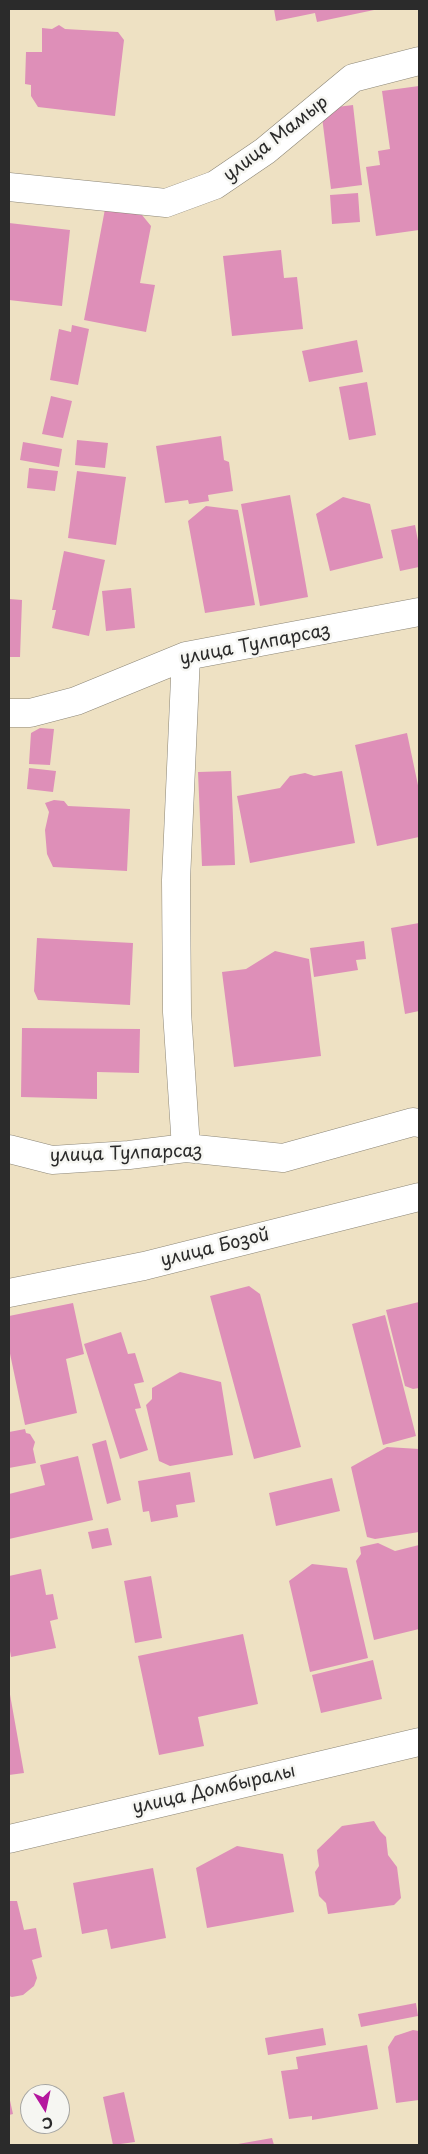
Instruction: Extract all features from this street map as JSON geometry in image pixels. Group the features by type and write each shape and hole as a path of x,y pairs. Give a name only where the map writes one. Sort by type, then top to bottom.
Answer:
{"street":[{"name":"улица Мамыр","path":"9,186 166,203 216,185 265,151 353,78 419,62"},
{"name":"улица Тулпарсаз","path":"9,713 30,713 76,701 186,656 419,612"},
{"path":"186,656 176,880 177,1012 186,1148"},
{"name":"улица Тулпарсаз","path":"9,1149 52,1160 129,1155 186,1148 283,1158 413,1122 419,1123"},
{"name":"улица Бозой","path":"9,1293 144,1266 419,1197"},
{"name":"улица Домбыралы","path":"9,1839 419,1742"}],"building":[{"path":"274,9 374,10 317,22 315,13 276,21"},
{"path":"59,25 65,29 118,32 124,40 115,116 38,107 31,96 31,85 25,84 26,52 42,52 42,28 52,29"},
{"path":"419,86 419,230 376,236 366,167 380,165 378,151 390,149 382,91"},
{"path":"353,105 362,185 331,189 321,109"},
{"path":"358,193 360,222 332,224 330,195"},
{"path":"105,209 142,215 151,226 140,283 155,285 146,332 84,320"},
{"path":"9,223 70,230 62,306 9,300"},
{"path":"281,250 284,278 297,277 303,329 232,336 223,256"},
{"path":"72,325 89,329 78,385 50,380 59,329 71,332"},
{"path":"357,340 363,372 309,382 302,351"},
{"path":"367,382 376,435 349,440 339,387"},
{"path":"51,396 72,401 63,438 42,434"},
{"path":"221,436 224,460 229,462 233,491 208,495 209,501 189,504 188,500 165,503 156,446"},
{"path":"77,440 108,443 105,468 75,465"},
{"path":"23,442 62,449 59,467 20,460"},
{"path":"29,468 58,471 55,491 27,488"},
{"path":"77,471 126,477 116,545 68,538"},
{"path":"290,495 308,597 260,606 241,504"},
{"path":"343,497 370,504 383,558 330,571 316,514"},
{"path":"206,506 238,510 255,605 205,613 188,521"},
{"path":"415,525 419,546 419,567 400,571 391,530"},
{"path":"64,551 105,560 89,636 52,628 56,610 52,610"},
{"path":"131,588 135,628 106,631 102,591"},
{"path":"9,599 22,600 20,657 9,657"},
{"path":"40,728 54,729 50,765 29,764 31,733"},
{"path":"407,733 419,790 419,837 377,846 355,745"},
{"path":"29,768 56,771 53,792 27,789"},
{"path":"231,771 235,865 202,866 198,772"},
{"path":"342,771 355,843 250,863 237,796 280,788 290,776 305,773 314,776"},
{"path":"54,800 64,801 68,806 130,809 127,871 53,867 47,854 45,830 49,812 45,803"},
{"path":"419,923 419,1011 405,1014 391,928"},
{"path":"37,938 133,943 130,1005 38,1000 34,991"},
{"path":"364,941 366,959 356,960 358,970 314,977 310,948"},
{"path":"275,951 309,959 321,1056 234,1067 222,972 246,969"},
{"path":"22,1028 140,1029 139,1073 97,1072 97,1099 21,1097"},
{"path":"249,1286 260,1294 301,1447 254,1459 210,1296"},
{"path":"419,1302 419,1388 413,1389 405,1386 386,1310"},
{"path":"73,1303 84,1354 66,1359 77,1413 25,1425 9,1349 9,1316"},
{"path":"385,1315 416,1436 383,1445 352,1324"},
{"path":"121,1332 128,1354 135,1353 144,1382 134,1384 141,1408 135,1409 148,1450 120,1459 84,1344"},
{"path":"180,1372 221,1382 233,1455 170,1466 159,1461 146,1405 152,1399 152,1388"},
{"path":"25,1429 26,1433 30,1434 35,1442 33,1449 36,1463 9,1468 9,1432"},
{"path":"106,1440 121,1500 107,1504 92,1444"},
{"path":"387,1447 419,1449 419,1532 375,1539 367,1537 351,1467"},
{"path":"78,1456 93,1520 9,1539 9,1494 45,1485 40,1465"},
{"path":"190,1472 195,1502 176,1505 178,1517 151,1522 149,1511 143,1512 138,1481"},
{"path":"332,1478 340,1511 276,1526 269,1493"},
{"path":"108,1528 112,1545 92,1549 88,1532"},
{"path":"378,1543 395,1551 419,1545 419,1629 374,1640 356,1561 361,1554 360,1547"},
{"path":"312,1564 347,1568 368,1658 310,1672 289,1581"},
{"path":"41,1569 46,1595 53,1594 58,1619 50,1621 56,1648 11,1657 9,1645 9,1576"},
{"path":"151,1576 162,1638 135,1643 124,1581"},
{"path":"243,1634 258,1704 198,1717 204,1746 159,1755 138,1656"},
{"path":"373,1660 382,1699 321,1713 312,1675"},
{"path":"9,1689 24,1773 9,1775"},
{"path":"374,1821 386,1837 388,1855 397,1867 401,1898 394,1905 328,1914 326,1903 319,1896 315,1872 319,1866 317,1850 342,1826"},
{"path":"237,1846 283,1854 294,1912 207,1928 196,1868"},
{"path":"153,1868 166,1938 111,1949 107,1929 82,1934 73,1883"},
{"path":"9,1901 17,1901 24,1930 36,1928 42,1957 32,1960 37,1978 34,1986 23,1995 12,1997 9,1996"},
{"path":"416,2003 418,2016 361,2027 358,2014"},
{"path":"323,2028 326,2045 268,2055 265,2038"},
{"path":"413,2030 419,2031 419,2100 396,2103 388,2047 395,2036"},
{"path":"367,2045 378,2109 312,2120 312,2116 289,2119 281,2071 298,2069 296,2057"},
{"path":"124,2092 135,2142 113,2145 103,2097"},
{"path":"9,2096 13,2114 9,2115"},
{"path":"272,2138 274,2145 238,2145 238,2144"}]}
